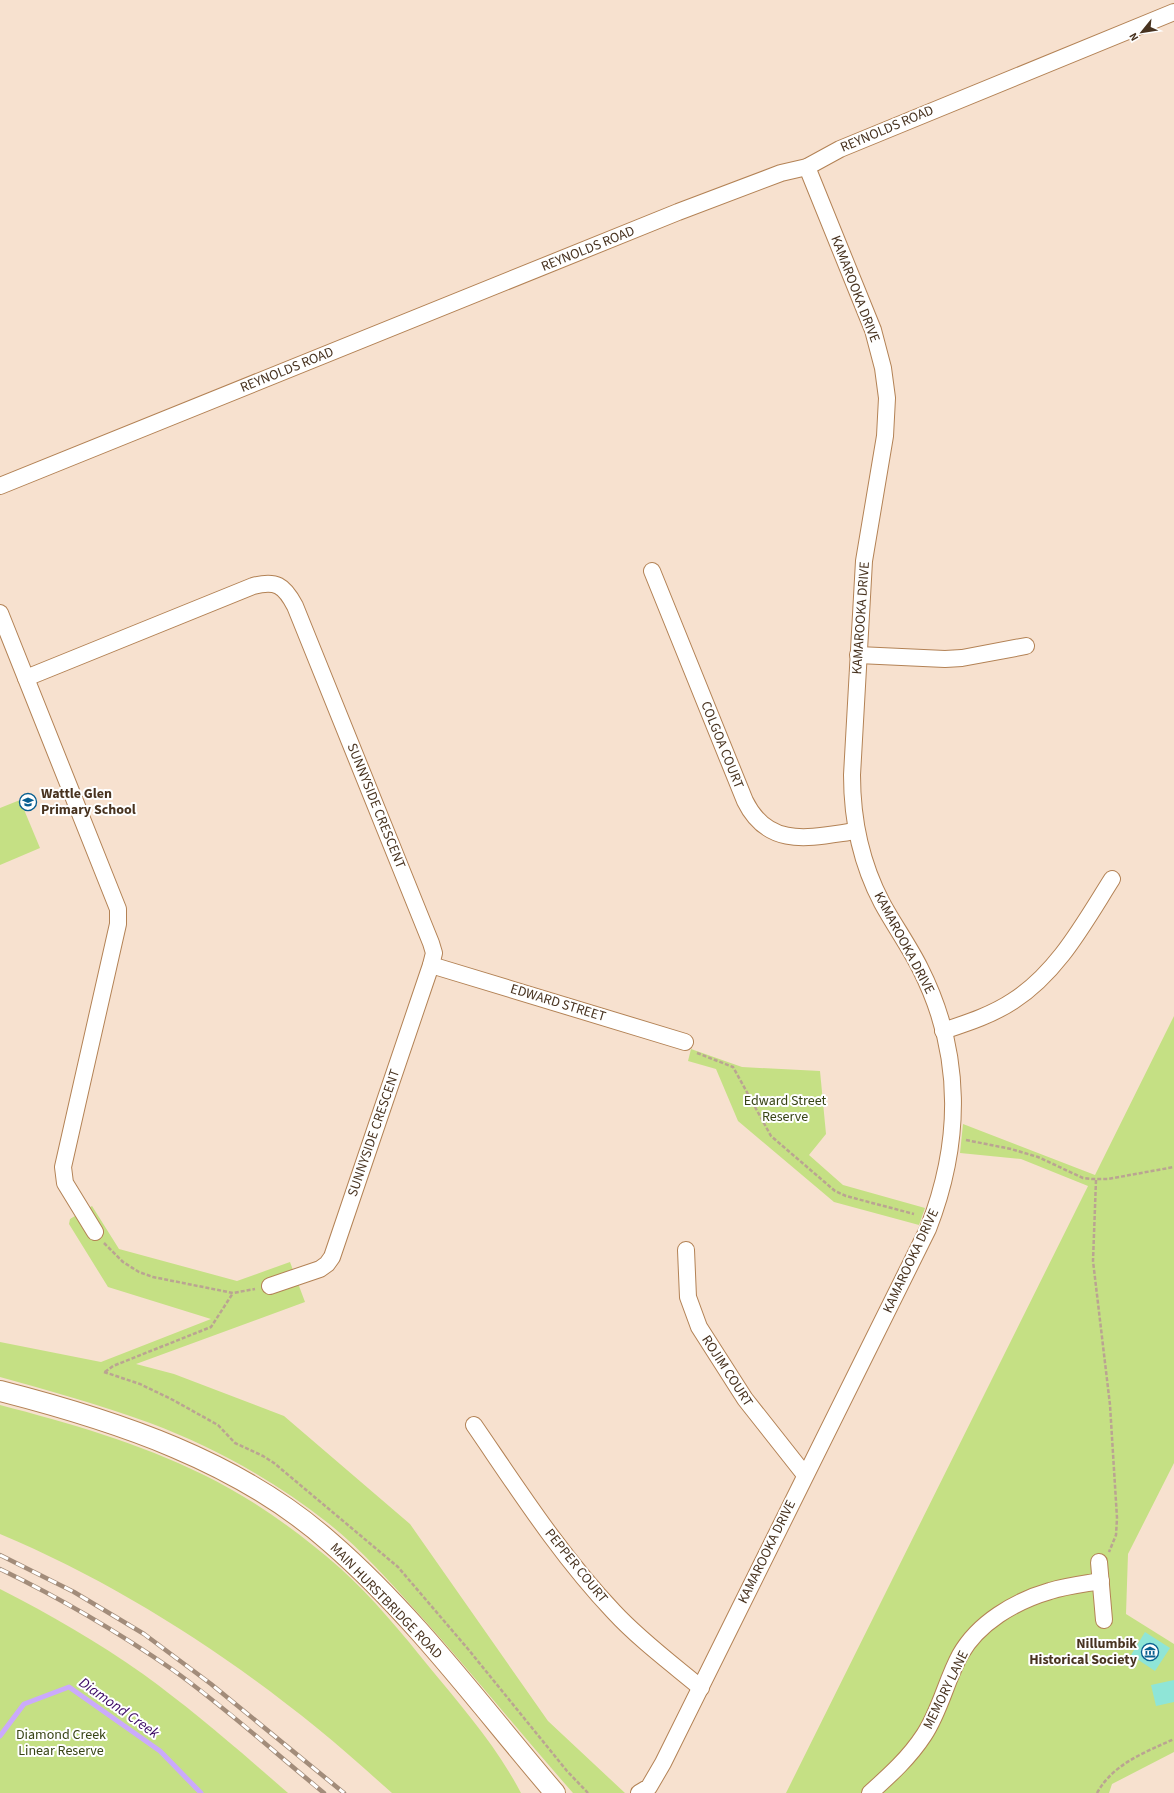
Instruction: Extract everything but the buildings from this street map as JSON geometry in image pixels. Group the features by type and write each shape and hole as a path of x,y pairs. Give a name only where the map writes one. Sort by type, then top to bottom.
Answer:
{"main road":[{"name":"MAIN HURSTBRIDGE ROAD","path":"0,1391 90,1416 164,1443 234,1476 295,1514 347,1557 400,1611 555,1793"}],"street":[{"name":"REYNOLDS ROAD","path":"0,486 678,212 781,173 807,167 840,149 1174,12"},
{"name":"KAMAROOKA DRIVE","path":"646,1791 701,1688 805,1475 928,1229 943,1184 952,1138 952,1082 943,1031 933,997 920,968 873,885 856,831 852,775 858,655 866,542 885,436 887,409 881,356 870,324 807,167"},
{"name":"COLGOA COURT","path":"652,571 745,801 753,816 765,828 777,834 792,837 806,838 856,831"},
{"name":"SUNNYSIDE CRESCENT","path":"26,678 253,586 268,583 279,585 286,591 294,606 433,950 431,964 332,1257 324,1266 303,1276 270,1286"},
{"path":"0,613 115,899 118,914 118,924 63,1167 65,1183 95,1232"},
{"path":"858,655 953,659 1026,646"},
{"path":"943,1031 1002,1008 1033,986 1051,969 1112,880"},
{"name":"EDWARD STREET","path":"431,964 685,1043"},
{"name":"ROJIM COURT","path":"686,1250 688,1297 699,1326 745,1399 805,1475"},
{"name":"PEPPER COURT","path":"474,1425 554,1540 600,1597 631,1629 701,1688"},
{"path":"1099,1562 1104,1620"},
{"name":"MEMORY LANE","path":"870,1793 914,1750 925,1734 938,1708 949,1679 961,1654 974,1637 990,1622 1010,1608 1029,1598 1051,1591 1101,1581"}],"path":[{"path":"685,1043 732,1067 771,1136 835,1191 846,1196 914,1214"},
{"path":"952,1138 1038,1157 1083,1178 1096,1180 1174,1167"},
{"path":"1096,1180 1093,1261 1110,1404 1117,1518 1116,1535 1112,1549 1099,1562"},
{"path":"95,1232 112,1253 123,1262 139,1272 153,1277 233,1292 270,1286"},
{"path":"104,1372 113,1366 211,1327 233,1292"},
{"path":"1097,1793 1107,1777 1122,1765 1174,1740"}],"green space":[{"path":"20,800 40,848 0,865 0,808"},
{"path":"1174,1016 1174,1463 1128,1554 1126,1614 1174,1644 1174,1752 1112,1784 1109,1793 786,1793 1088,1186 1021,1159 960,1153 963,1124 1095,1175"},
{"name":"Edward Street Reserve","path":"691,1049 742,1067 820,1071 826,1134 809,1155 843,1185 925,1208 919,1225 834,1202 738,1121 716,1069 688,1061"},
{"path":"92,1206 119,1249 237,1281 290,1262 305,1302 136,1364 174,1374 284,1416 410,1524 548,1721 625,1793 573,1793 438,1635 375,1566 328,1523 287,1493 243,1466 174,1432 113,1410 0,1377 0,1342 101,1362 211,1319 108,1287 69,1224 70,1219"},
{"path":"0,1405 104,1435 154,1453 222,1484 258,1505 292,1529 340,1568 387,1616 479,1728 512,1776 521,1793 392,1793 317,1728 280,1699 205,1645 125,1596 42,1553 0,1534"},
{"name":"Diamond Creek Linear Reserve","path":"0,1589 73,1629 143,1674 199,1717 288,1793 0,1793"}],"waterway":[{"name":"Diamond Creek","path":"0,1736 24,1704 69,1687 160,1751 201,1793"}],"railway":[{"path":"0,1555 74,1592 144,1634 211,1684 344,1793"},
{"path":"0,1569 88,1616 173,1670 231,1715 324,1793"}],"place":[{"name":"Wattle Glen Primary School","path":"28,802"},
{"name":"Nillumbik Historical Society","path":"1150,1652"}]}
